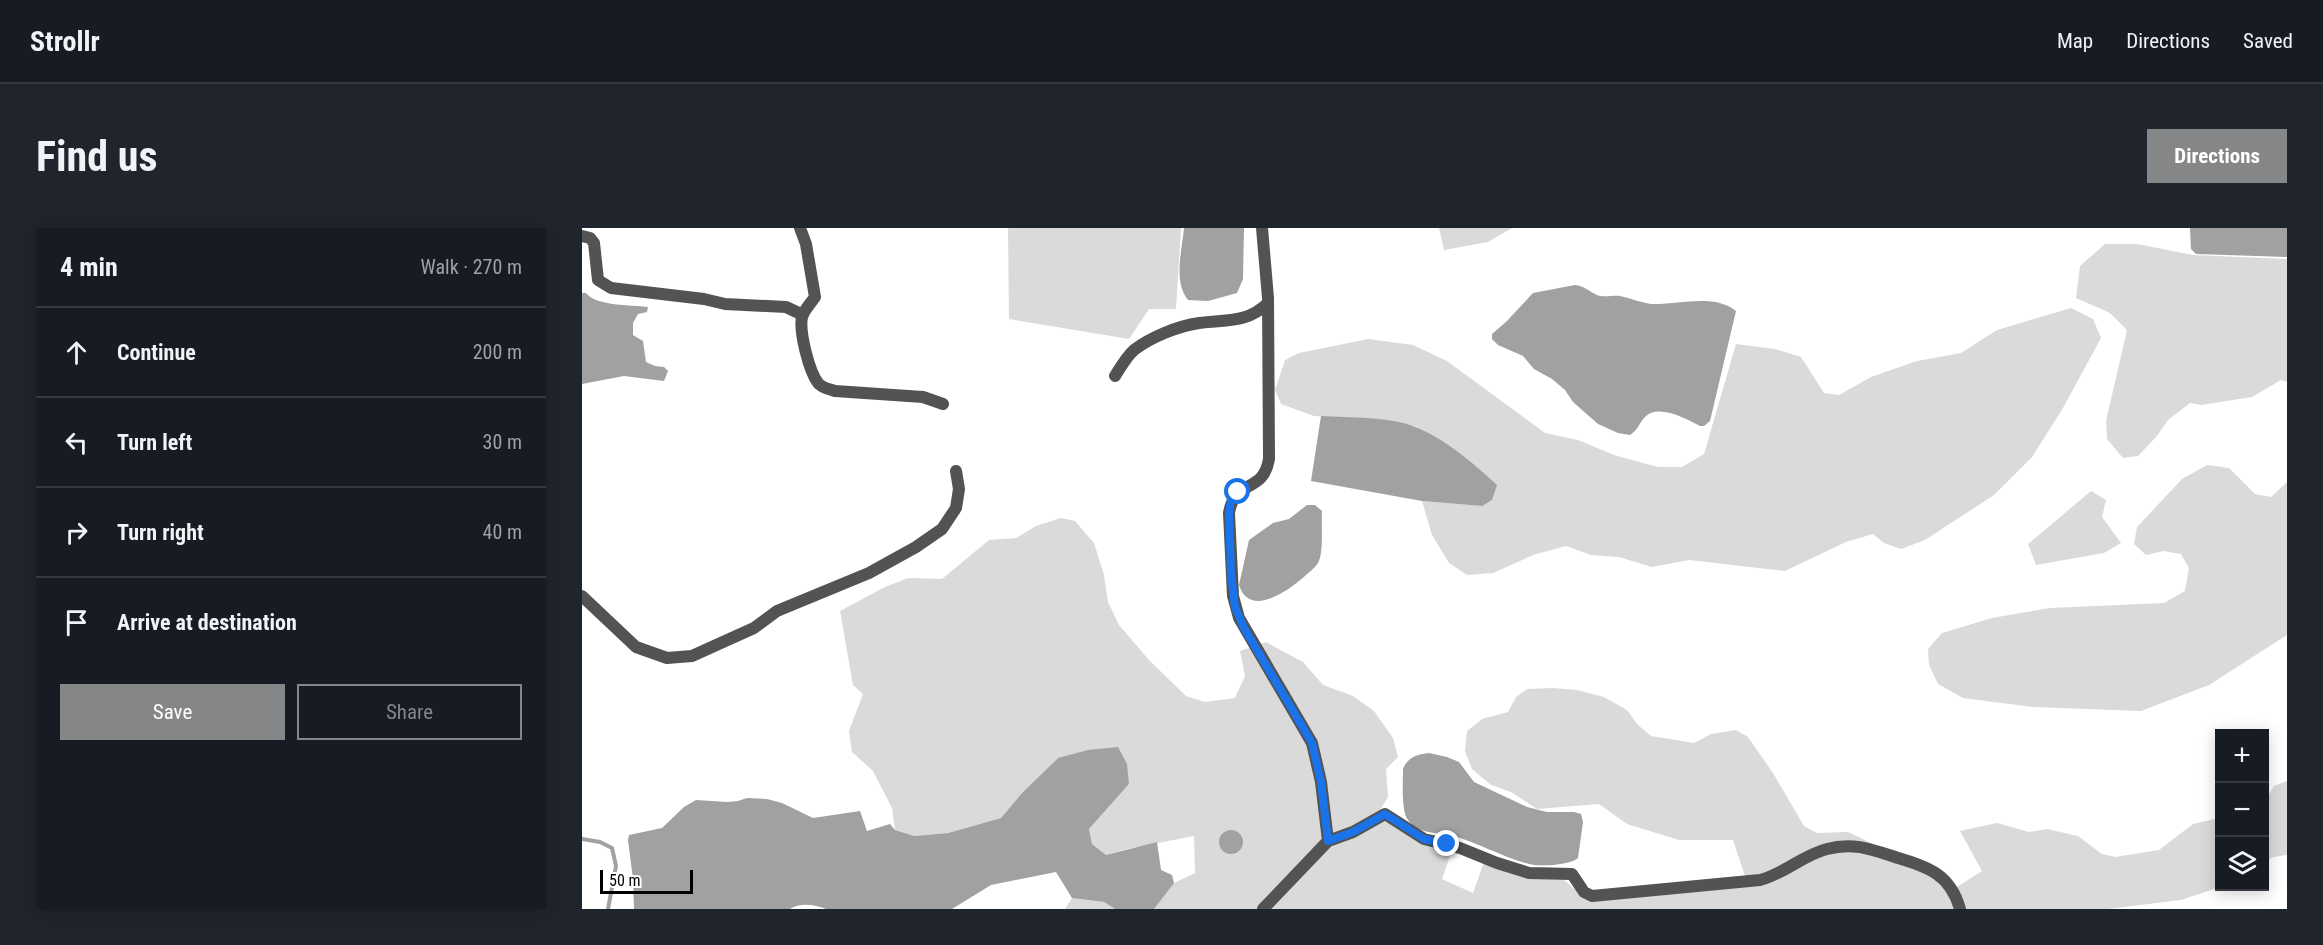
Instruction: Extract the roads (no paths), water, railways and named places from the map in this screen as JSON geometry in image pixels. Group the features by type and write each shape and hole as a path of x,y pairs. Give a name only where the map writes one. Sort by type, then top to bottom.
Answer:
{"street":[{"path":"800,228 806,244 815,288 815,297 803,315 805,349 812,371 823,387 846,392 923,398 943,404"},
{"path":"1262,228 1268,303 1269,459 1267,471 1263,477 1238,492 1231,500 1229,513 1233,596 1239,618 1312,743 1321,782 1328,841"},
{"path":"582,236 590,238 594,243 598,280 611,288 704,299 725,304 786,307 803,315"},
{"path":"1114,376 1133,350 1166,333 1196,324 1256,315 1268,303"},
{"path":"582,596 636,647 667,658 692,656 754,628 777,611 869,573 916,548 942,530 956,508 959,489 956,471"},
{"path":"1263,909 1328,841 1353,832 1385,814 1424,839 1460,848 1506,866 1529,873 1572,874 1584,892 1592,896 1760,880 1774,876 1824,849 1860,845 1925,865 1950,886 1960,909"}],"waterway":[{"path":"582,839 600,842 612,848 616,866 608,909"}]}
